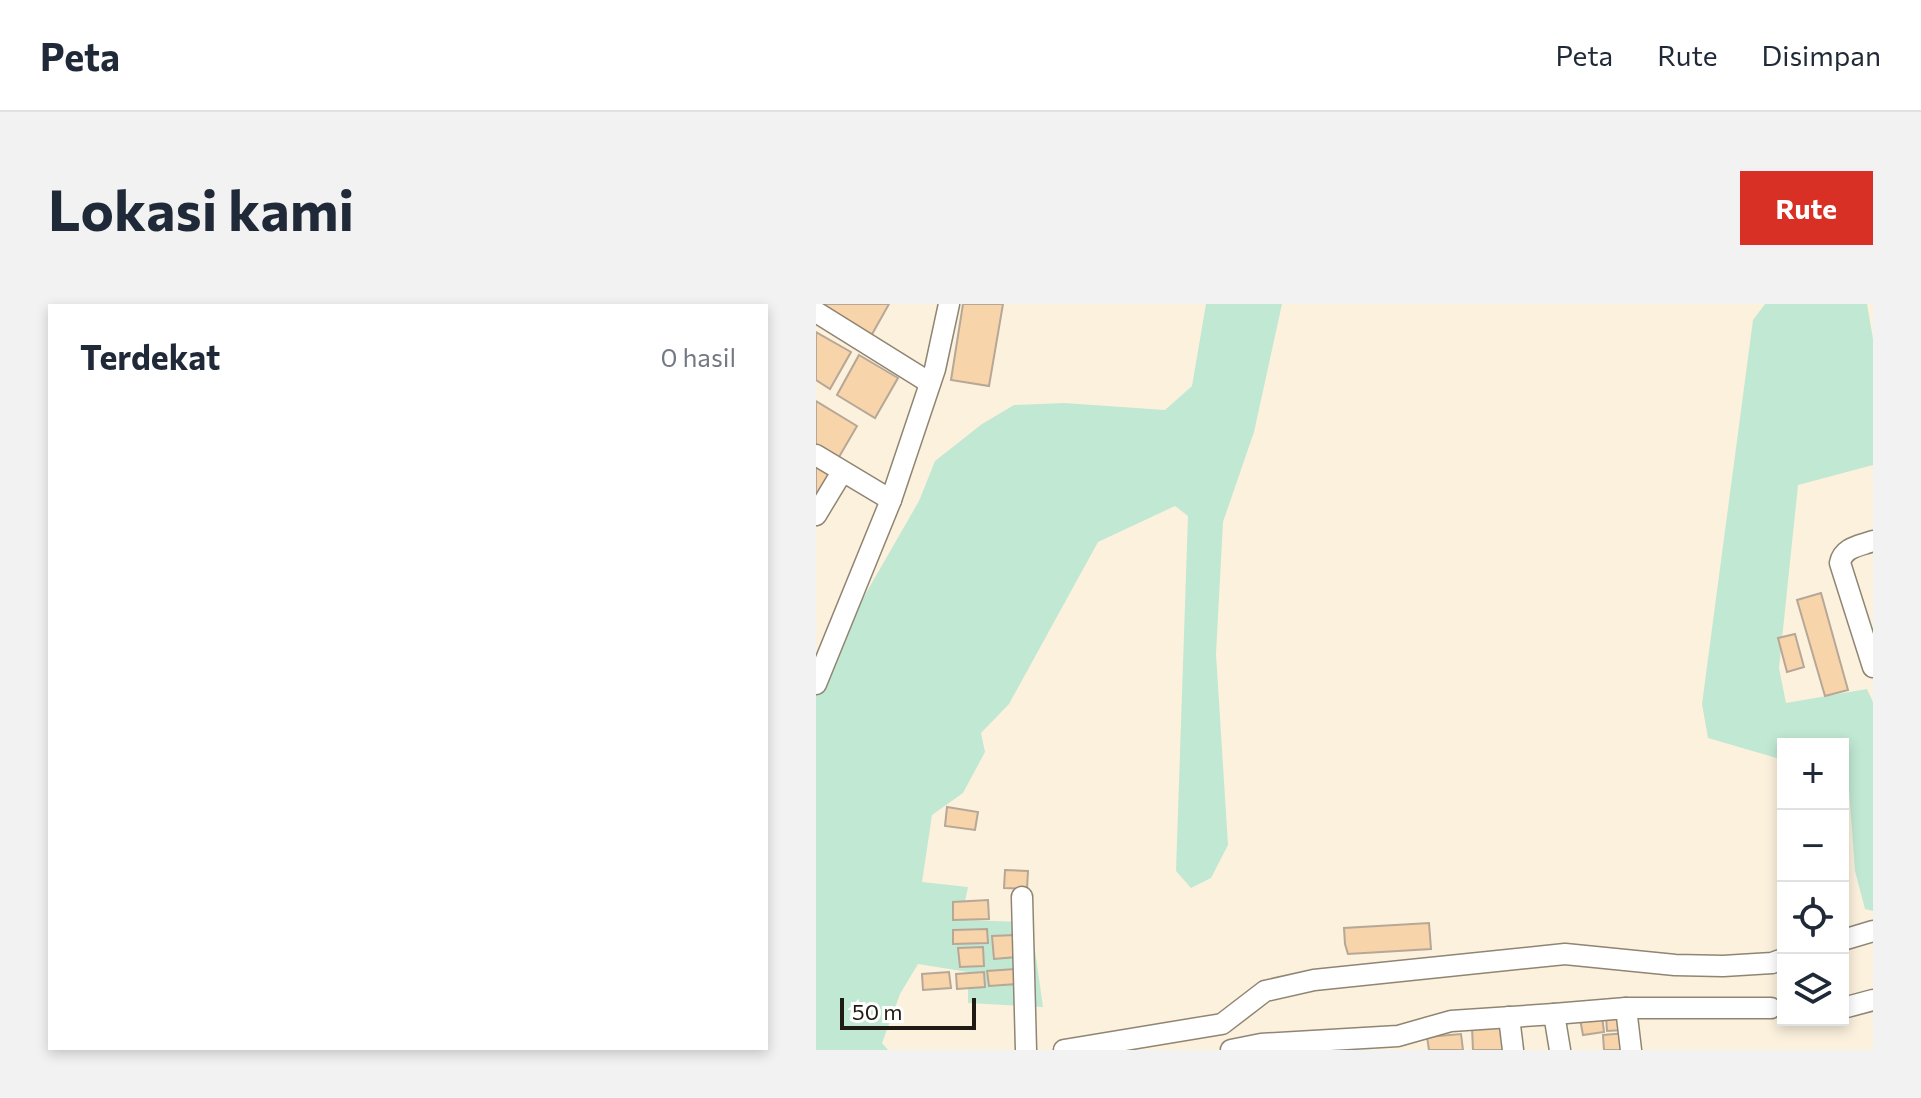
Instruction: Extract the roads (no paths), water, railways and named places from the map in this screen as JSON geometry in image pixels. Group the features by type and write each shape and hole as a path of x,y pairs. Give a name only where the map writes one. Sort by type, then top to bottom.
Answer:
{"street":[{"path":"816,684 891,500 930,383 949,304"},
{"path":"816,312 930,383"},
{"path":"816,455 891,500"},
{"path":"816,515 842,472"},
{"path":"1873,541 1846,550 1840,563 1873,667"},
{"path":"1022,897 1026,1050"},
{"path":"1849,938 1873,931"},
{"path":"1064,1050 1222,1024 1265,991 1314,980 1565,954 1691,965 1777,961"},
{"path":"1849,1006 1873,1000"},
{"path":"1626,1008 1631,1050"},
{"path":"1231,1050 1261,1044 1399,1043 1451,1021 1626,1008 1771,1008"},
{"path":"1554,1014 1560,1050"},
{"path":"1509,1017 1513,1050"}]}
